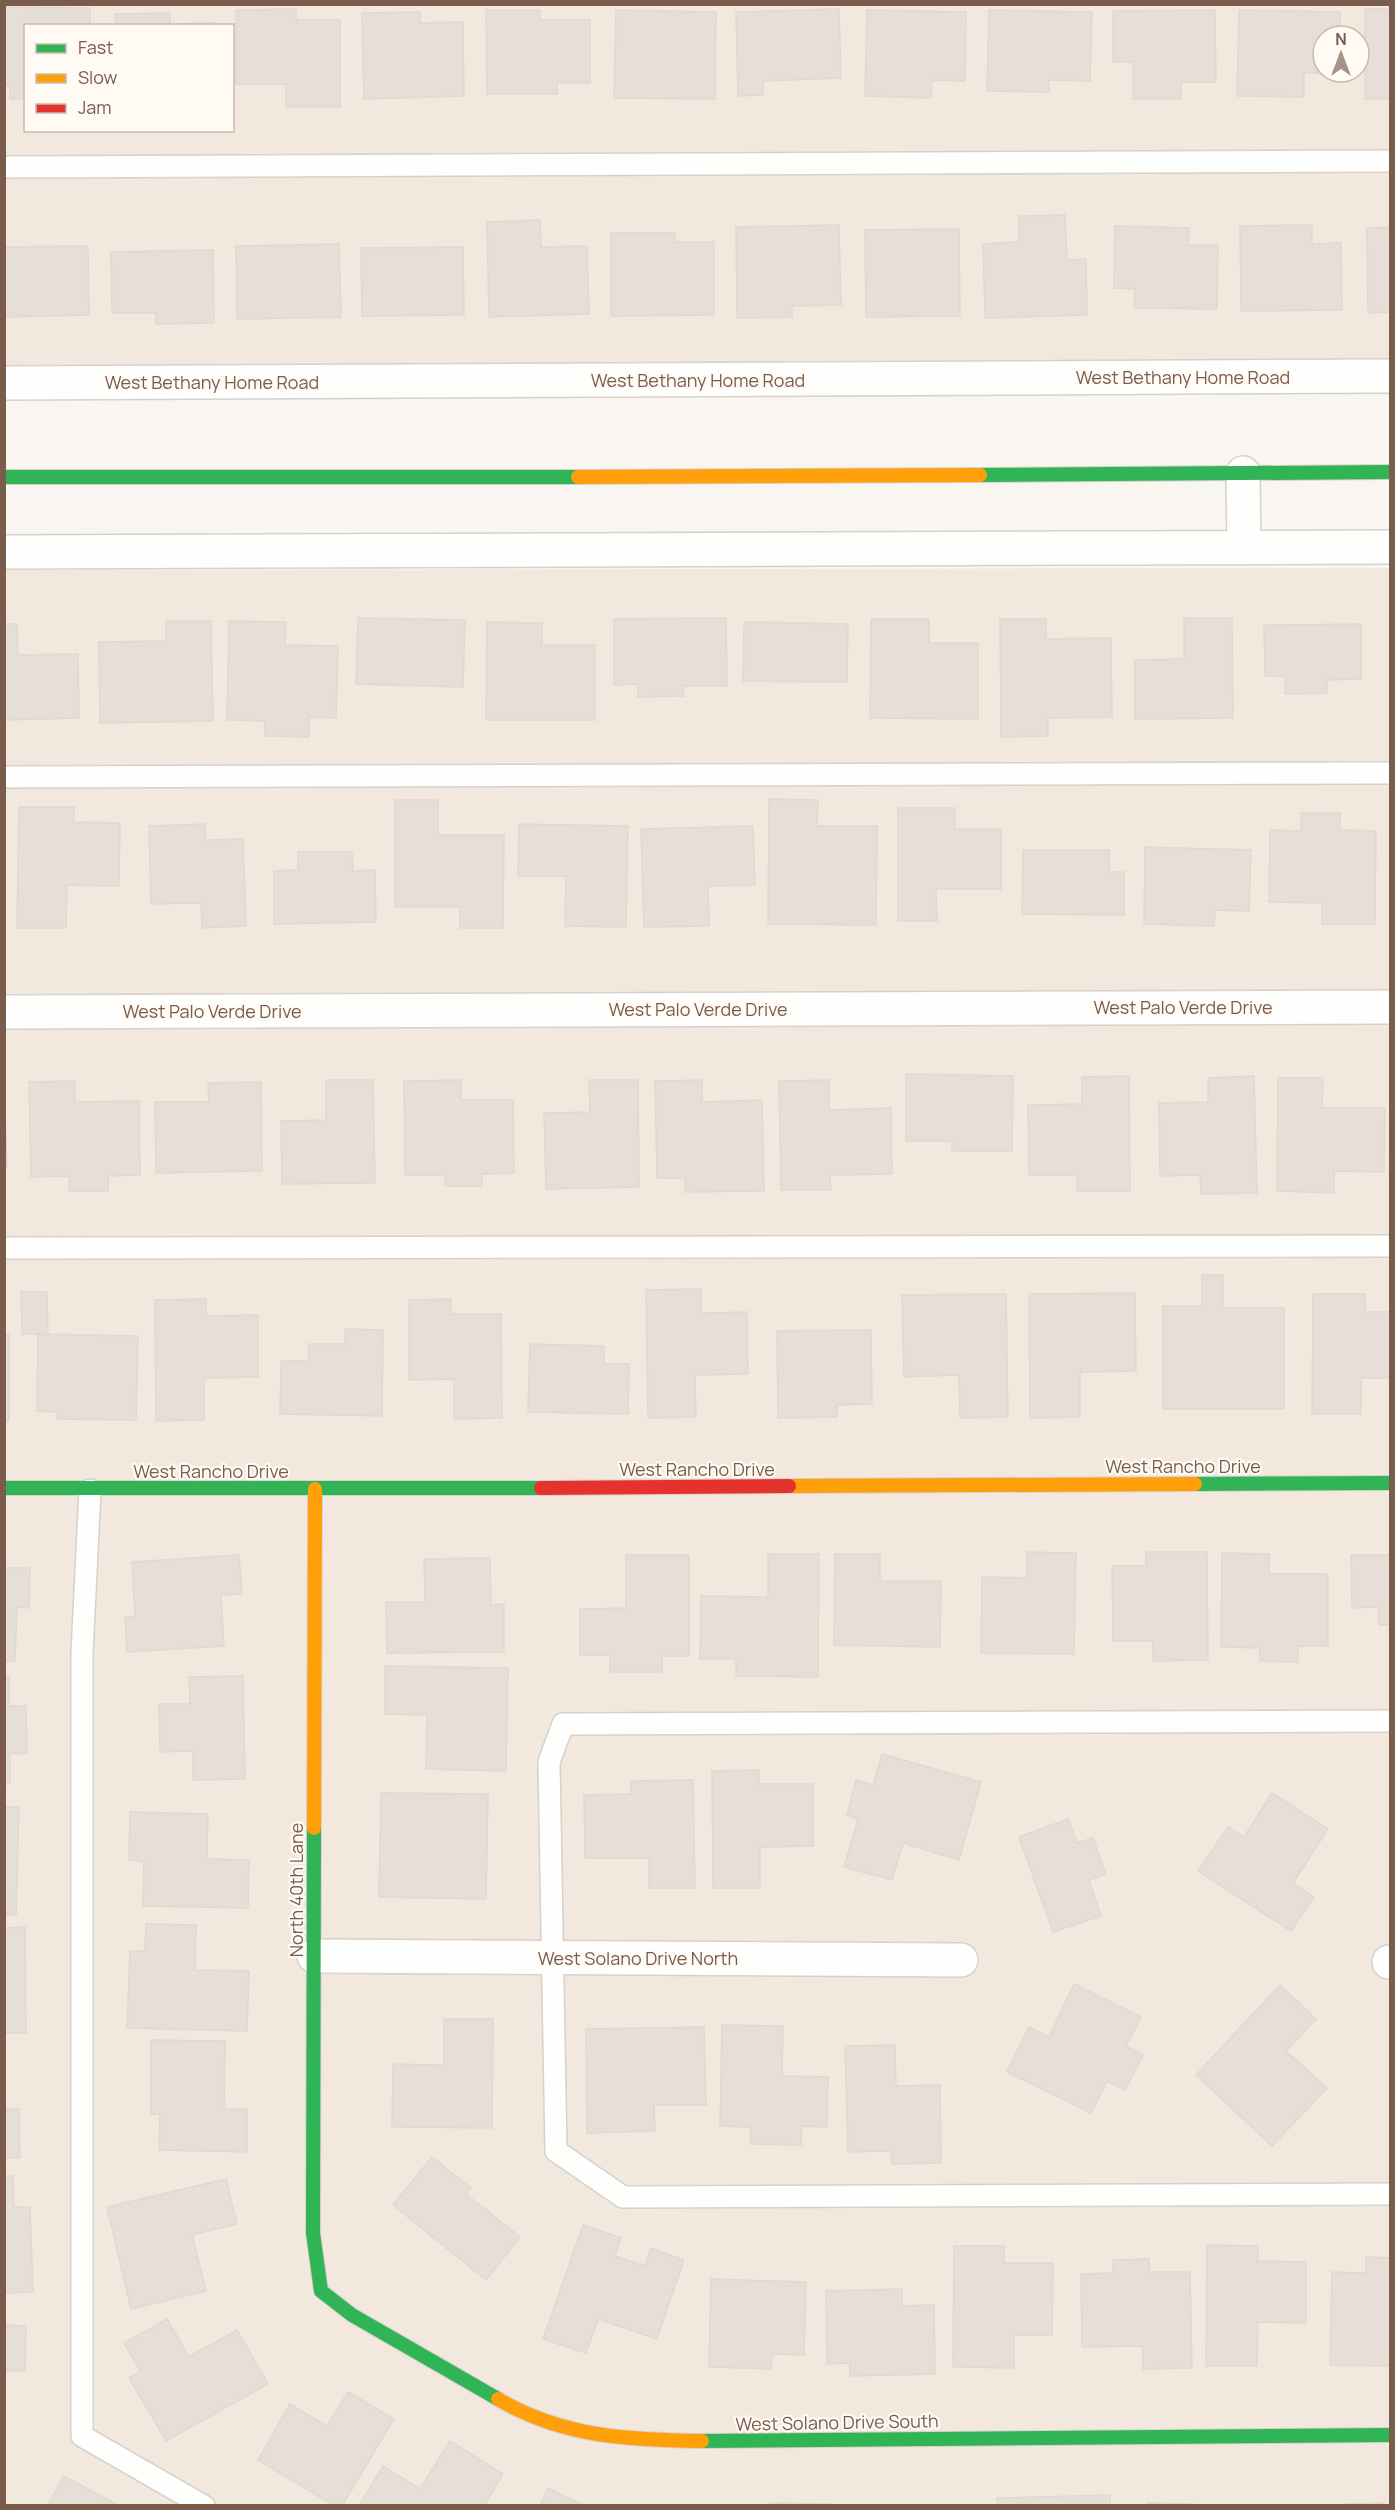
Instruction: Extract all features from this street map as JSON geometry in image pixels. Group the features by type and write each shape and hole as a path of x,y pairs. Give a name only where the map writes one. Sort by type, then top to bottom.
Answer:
{"street":[{"name":"West Bethany Home Road","path":"4,383 1390,376"},
{"path":"4,477 801,477 1390,472"},
{"path":"1243,473 1244,548"},
{"path":"4,552 1390,548"},
{"name":"West Palo Verde Drive","path":"4,1012 1390,1006"},
{"name":"West Rancho Drive","path":"4,1488 90,1490 1390,1483"},
{"name":"North 40th Lane","path":"315,1489 313,2233 321,2291"},
{"name":"West Solano Drive North","path":"314,1956 962,1960"},
{"name":"West Solano Drive South","path":"321,2291 352,2315 516,2410 578,2432 635,2440 1390,2435"}],"lane":[{"path":"4,167 1390,161"},
{"path":"4,777 1390,773"},
{"path":"4,1248 1390,1246"},
{"path":"90,1490 82,1653 82,2436 204,2505"},
{"path":"1390,1722 563,1725 549,1762 556,2151 623,2197 1390,2194"}],"shaded area":[{"path":"4,5 1390,5 1390,359 5,366"},
{"path":"1390,568 1390,2505 5,2505 4,570"}],"building":[{"path":"4,7 90,8 90,24 24,24 24,99 10,99 10,85 4,85"},
{"path":"296,9 296,20 340,20 340,107 286,107 286,84 236,84 236,10"},
{"path":"839,9 841,78 763,81 763,95 738,96 736,12"},
{"path":"1365,9 1390,9 1390,99 1365,99 1365,84 1371,84 1371,24 1365,24"},
{"path":"486,10 540,10 540,20 590,20 590,83 557,83 557,94 487,94"},
{"path":"616,10 716,12 715,99 614,98"},
{"path":"867,10 966,12 965,81 932,80 931,98 865,96"},
{"path":"989,10 1092,12 1090,81 1049,80 1049,92 987,91"},
{"path":"1215,10 1216,82 1181,82 1181,99 1133,99 1133,62 1113,62 1113,11"},
{"path":"1239,10 1340,12 1340,24 1311,24 1311,73 1304,73 1304,97 1237,96"},
{"path":"420,12 420,23 463,22 464,96 364,99 362,13"},
{"path":"170,13 170,24 116,24 115,14"},
{"path":"1065,215 1067,260 1086,259 1087,315 985,318 983,244 1019,242 1019,216"},
{"path":"540,220 541,247 587,246 589,314 489,317 487,222"},
{"path":"839,225 841,305 792,306 792,317 737,318 736,227"},
{"path":"1312,225 1312,244 1341,243 1342,310 1241,311 1240,226"},
{"path":"1115,226 1189,228 1188,245 1218,245 1217,309 1134,308 1135,289 1114,288"},
{"path":"1390,227 1390,312 1368,313 1367,228"},
{"path":"959,229 960,316 866,317 865,230"},
{"path":"611,233 675,233 675,242 714,242 714,315 611,316"},
{"path":"339,244 341,317 237,319 236,246"},
{"path":"88,246 89,315 4,317 4,247"},
{"path":"463,247 464,315 362,316 361,248"},
{"path":"213,250 214,323 156,324 156,313 112,313 111,252"},
{"path":"358,618 465,620 463,687 356,684"},
{"path":"726,618 727,686 683,686 684,696 638,697 638,684 614,685 614,619"},
{"path":"1184,618 1232,618 1233,718 1135,719 1135,660 1184,659"},
{"path":"871,619 929,619 929,643 978,643 978,719 870,718"},
{"path":"1000,619 1046,619 1046,639 1111,638 1112,717 1048,718 1048,736 1001,737"},
{"path":"166,621 211,621 213,721 100,723 99,642 166,641"},
{"path":"229,621 286,622 285,645 338,646 336,718 309,717 309,737 265,736 265,721 227,720"},
{"path":"487,622 542,623 542,645 595,645 595,720 486,720"},
{"path":"744,622 848,624 847,682 743,681"},
{"path":"4,624 17,624 18,655 78,654 79,718 4,720"},
{"path":"1361,624 1361,679 1327,680 1327,693 1285,694 1285,676 1265,676 1264,625"},
{"path":"769,799 818,800 817,826 877,826 876,925 768,924"},
{"path":"395,800 438,800 438,835 504,835 503,928 460,928 460,907 395,907"},
{"path":"19,807 74,807 74,822 120,823 119,886 67,885 66,928 17,928"},
{"path":"898,808 955,808 955,829 1001,829 1001,889 936,889 937,921 898,921"},
{"path":"1301,813 1340,813 1340,830 1376,831 1375,924 1322,924 1322,903 1269,902 1270,830 1301,831"},
{"path":"205,824 205,840 243,839 246,926 202,928 201,903 151,904 149,826"},
{"path":"519,824 628,826 626,927 565,926 566,876 518,876"},
{"path":"753,826 755,885 708,886 709,926 644,927 641,829"},
{"path":"1145,847 1251,850 1249,911 1215,910 1214,926 1144,924"},
{"path":"1023,850 1109,850 1109,872 1124,872 1124,915 1022,914"},
{"path":"298,852 352,852 353,871 375,870 376,922 274,924 274,871 298,870"},
{"path":"906,1074 1013,1076 1012,1151 952,1151 952,1141 906,1141"},
{"path":"1129,1076 1130,1191 1077,1191 1077,1175 1029,1175 1028,1105 1082,1104 1082,1077"},
{"path":"1254,1076 1257,1193 1201,1194 1200,1175 1160,1176 1159,1103 1208,1102 1208,1078"},
{"path":"1278,1078 1323,1078 1322,1108 1385,1108 1384,1172 1334,1171 1334,1193 1277,1191"},
{"path":"326,1080 373,1080 375,1183 282,1184 281,1121 326,1120"},
{"path":"461,1080 461,1100 513,1100 514,1173 482,1174 482,1186 445,1186 445,1175 405,1175 404,1081"},
{"path":"589,1080 638,1080 639,1187 546,1189 544,1113 590,1112"},
{"path":"702,1080 702,1102 762,1100 764,1191 685,1192 685,1178 657,1178 655,1081"},
{"path":"829,1080 829,1110 891,1108 892,1174 830,1175 831,1190 781,1190 779,1081"},
{"path":"75,1081 75,1102 139,1101 140,1175 108,1176 108,1191 69,1191 69,1176 31,1177 29,1082"},
{"path":"261,1082 262,1171 156,1173 155,1102 209,1102 208,1083"},
{"path":"4,1083 7,1167 4,1167"},
{"path":"1202,1275 1223,1275 1223,1308 1284,1308 1284,1409 1163,1409 1163,1306 1202,1306"},
{"path":"701,1289 701,1313 747,1312 748,1374 695,1375 696,1417 648,1418 646,1290"},
{"path":"21,1292 47,1292 48,1334 22,1334"},
{"path":"1135,1293 1136,1371 1080,1372 1080,1417 1030,1418 1029,1294"},
{"path":"1006,1294 1008,1417 960,1418 959,1375 904,1377 902,1295"},
{"path":"1313,1294 1365,1294 1365,1312 1390,1312 1390,1378 1361,1378 1361,1414 1312,1414"},
{"path":"206,1299 206,1316 258,1315 258,1377 204,1378 204,1420 156,1421 155,1300"},
{"path":"451,1299 451,1314 501,1314 502,1418 454,1419 454,1379 409,1380 409,1300"},
{"path":"345,1329 383,1330 382,1416 280,1414 281,1361 308,1361 309,1344 345,1344"},
{"path":"871,1330 872,1404 837,1405 837,1417 778,1418 777,1331"},
{"path":"38,1334 138,1336 136,1420 57,1419 57,1412 37,1411"},
{"path":"4,1335 9,1335 9,1421 4,1421"},
{"path":"530,1344 604,1346 604,1364 629,1364 628,1414 528,1412"},
{"path":"1027,1552 1076,1553 1074,1654 981,1653 982,1577 1027,1578"},
{"path":"1146,1552 1207,1552 1208,1660 1153,1661 1153,1641 1113,1641 1112,1566 1146,1566"},
{"path":"1222,1553 1269,1554 1269,1574 1328,1574 1328,1646 1298,1646 1298,1662 1260,1661 1260,1648 1221,1647"},
{"path":"768,1554 819,1554 818,1677 736,1676 736,1659 700,1659 701,1596 768,1597"},
{"path":"835,1554 880,1554 880,1581 941,1581 940,1647 834,1645"},
{"path":"239,1555 242,1594 221,1595 224,1646 127,1652 125,1617 135,1616 132,1562"},
{"path":"626,1555 689,1555 689,1656 662,1656 662,1672 610,1672 610,1655 580,1655 580,1609 626,1608"},
{"path":"1351,1555 1390,1555 1390,1625 1379,1625 1378,1607 1352,1608"},
{"path":"490,1558 491,1605 504,1604 504,1652 387,1653 386,1602 425,1602 424,1559"},
{"path":"4,1568 30,1568 29,1608 17,1607 15,1661 4,1661"},
{"path":"385,1666 508,1668 506,1771 426,1769 427,1715 385,1714"},
{"path":"4,1676 9,1676 9,1706 26,1706 27,1753 10,1754 10,1784 4,1784"},
{"path":"243,1676 245,1779 193,1780 193,1751 160,1752 159,1704 190,1704 189,1677"},
{"path":"882,1754 981,1782 959,1860 903,1843 892,1880 844,1867 858,1819 847,1815 856,1780 873,1785"},
{"path":"759,1770 759,1784 813,1784 813,1846 760,1847 760,1888 713,1888 712,1771"},
{"path":"693,1780 695,1888 649,1888 649,1858 585,1858 584,1795 631,1794 631,1781"},
{"path":"381,1793 488,1794 486,1899 379,1897"},
{"path":"1272,1793 1328,1829 1293,1883 1314,1897 1291,1931 1198,1871 1228,1827 1244,1837"},
{"path":"4,1807 19,1807 16,1915 4,1915"},
{"path":"130,1812 208,1814 207,1859 249,1860 248,1908 143,1906 144,1861 129,1860"},
{"path":"1068,1819 1077,1843 1093,1838 1106,1874 1089,1880 1101,1916 1053,1932 1019,1837"},
{"path":"146,1924 196,1925 195,1970 249,1971 247,2031 127,2028 130,1951 145,1951"},
{"path":"25,1927 26,2033 4,2033 4,1928"},
{"path":"1074,1984 1141,2017 1126,2046 1143,2055 1125,2090 1107,2081 1091,2113 1007,2072 1029,2027 1049,2037"},
{"path":"1280,1985 1316,2019 1286,2051 1327,2088 1272,2146 1196,2075"},
{"path":"444,2019 493,2019 492,2128 392,2127 393,2064 444,2065"},
{"path":"722,2025 783,2026 782,2076 828,2077 827,2127 802,2126 801,2145 750,2144 751,2127 720,2126"},
{"path":"704,2027 706,2105 654,2105 655,2131 587,2133 586,2029"},
{"path":"151,2040 225,2041 224,2109 247,2109 247,2152 159,2150 160,2114 151,2114"},
{"path":"895,2045 896,2086 940,2085 941,2163 892,2164 891,2151 848,2152 845,2046"},
{"path":"4,2109 19,2109 20,2158 4,2158"},
{"path":"432,2157 471,2188 466,2194 520,2237 486,2280 393,2205"},
{"path":"4,2176 13,2176 14,2207 30,2207 33,2292 4,2293"},
{"path":"226,2179 237,2224 192,2235 206,2291 131,2309 107,2207"},
{"path":"583,2225 621,2238 615,2256 645,2266 651,2248 684,2260 657,2339 598,2319 586,2353 543,2339"},
{"path":"1207,2245 1258,2246 1258,2261 1306,2262 1306,2323 1258,2322 1257,2366 1206,2366"},
{"path":"954,2246 1004,2246 1004,2263 1053,2263 1052,2335 1014,2335 1014,2368 953,2367"},
{"path":"1366,2257 1390,2258 1390,2366 1330,2365 1332,2272 1366,2273"},
{"path":"1149,2259 1149,2272 1190,2272 1192,2368 1143,2369 1143,2346 1082,2347 1081,2274 1113,2273 1113,2260"},
{"path":"711,2279 806,2282 804,2355 772,2354 771,2369 709,2367"},
{"path":"902,2289 902,2306 934,2305 935,2374 850,2376 850,2363 827,2364 826,2291"},
{"path":"167,2319 189,2357 237,2330 268,2384 166,2441 129,2378 140,2371 124,2343"},
{"path":"4,2325 26,2326 25,2371 4,2371"},
{"path":"348,2392 394,2419 342,2506 335,2506 258,2460 290,2404 327,2426"},
{"path":"450,2441 503,2474 484,2506 359,2506 383,2466 420,2489"},
{"path":"63,2476 120,2506 48,2506"},
{"path":"548,2488 585,2506 540,2506"},
{"path":"1110,2495 1110,2506 998,2506 997,2498"},
{"path":"770,2503 832,2504 832,2506 770,2506"},
{"path":"1147,2503 1194,2504 1194,2506 1146,2506"},
{"path":"1384,2503 1384,2506 1343,2506 1343,2504"}],"traffic: fast":[{"path":"980,475 1390,472"},
{"path":"4,477 578,477"},
{"path":"1195,1484 1390,1483"},
{"path":"4,1488 541,1488"},
{"path":"314,1828 313,2233 321,2291 352,2315 498,2399"},
{"path":"702,2441 1390,2435"}],"traffic: slow":[{"path":"578,477 980,475"},
{"path":"789,1486 1195,1484"},
{"path":"314,1828 315,1489"},
{"path":"498,2399 522,2412 571,2429 622,2437 702,2441"}],"traffic: jam":[{"path":"541,1488 789,1486"}]}
